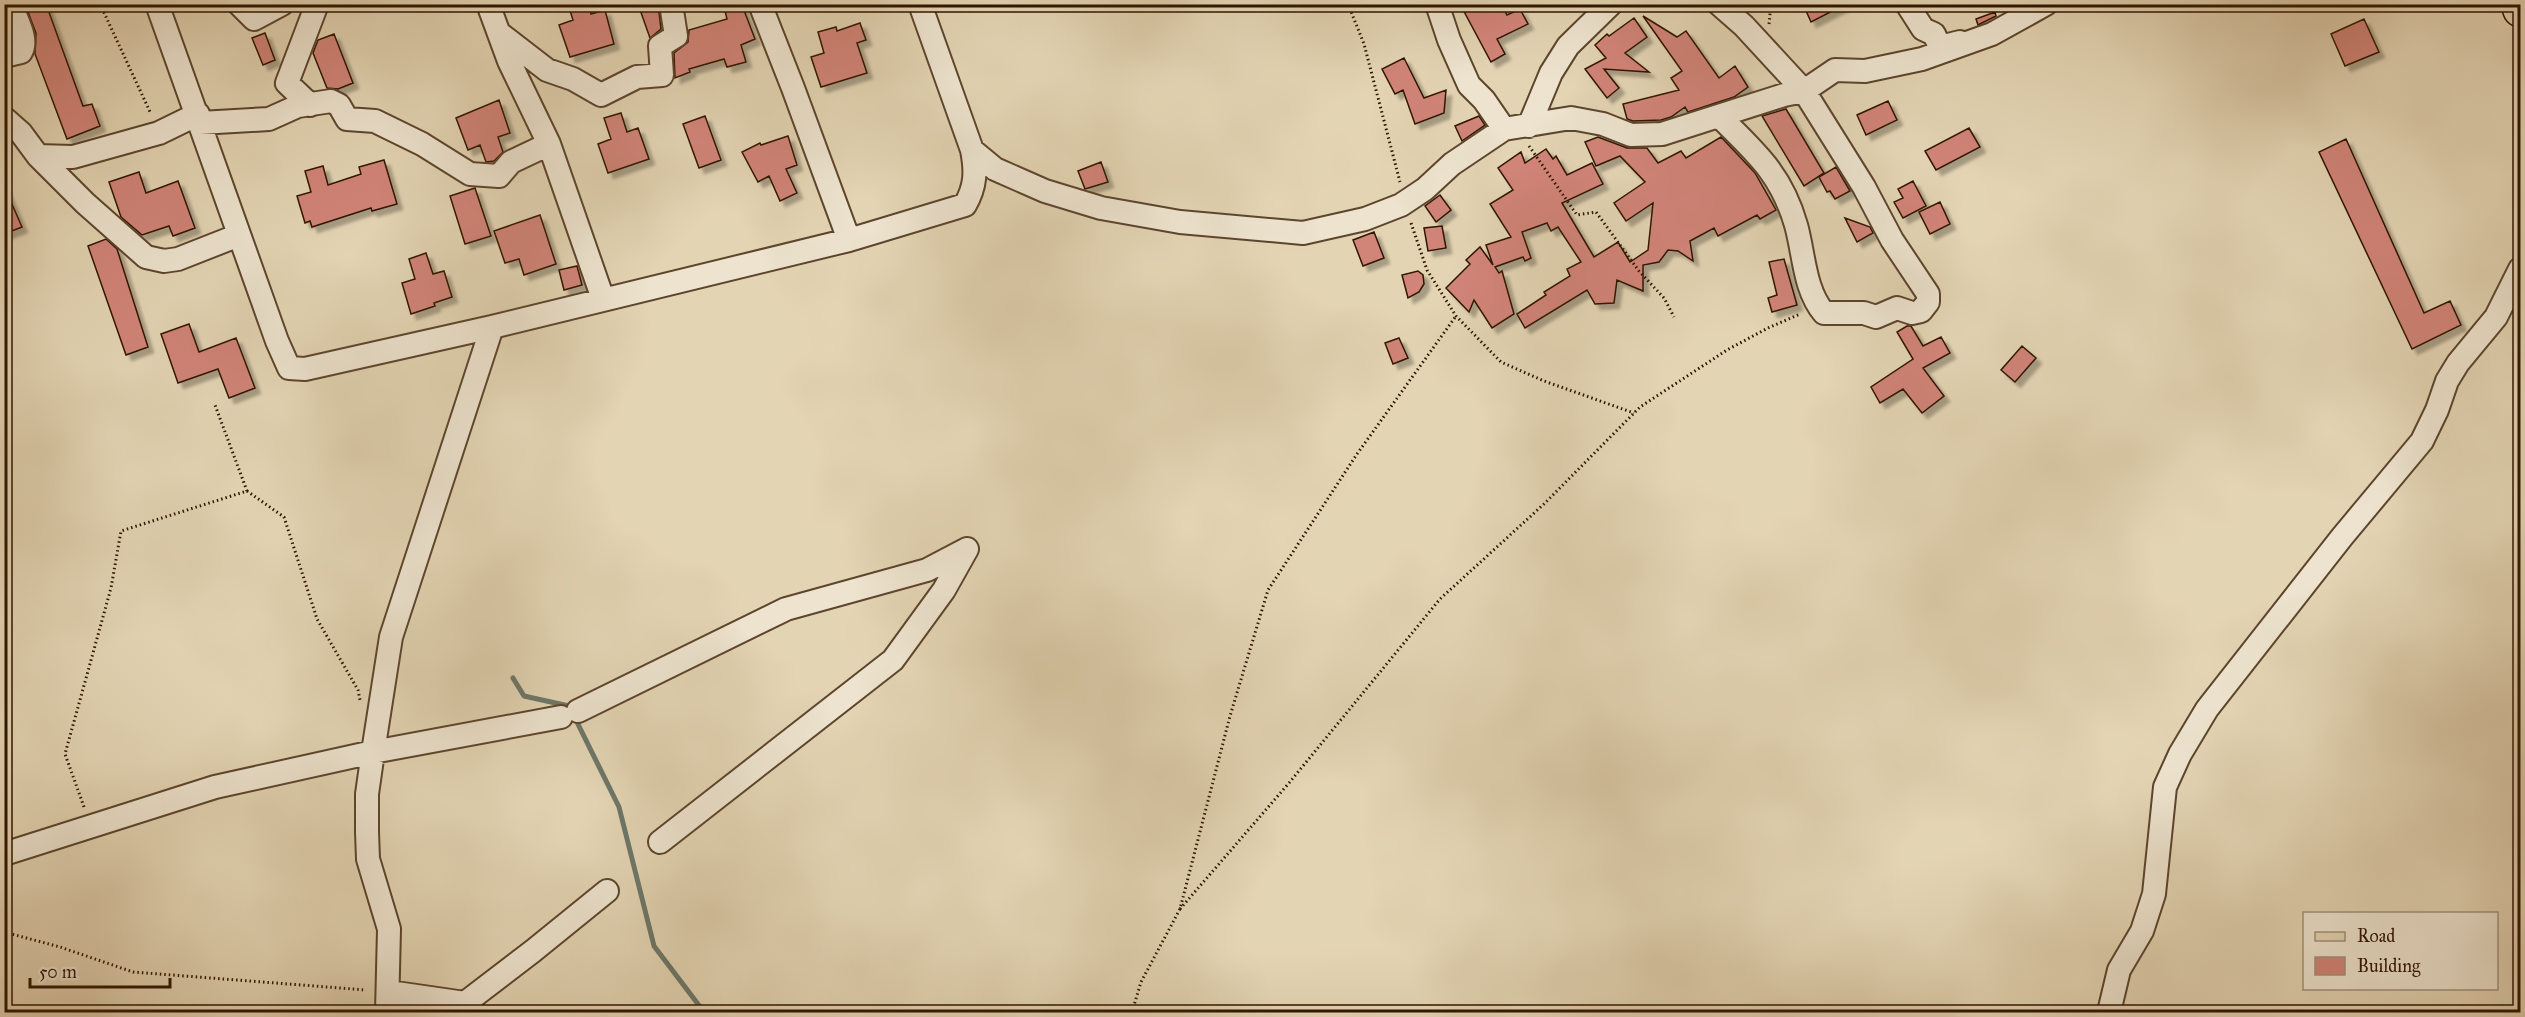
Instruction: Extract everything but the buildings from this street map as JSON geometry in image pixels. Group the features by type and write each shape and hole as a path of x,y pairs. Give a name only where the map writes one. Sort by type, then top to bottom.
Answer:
{"main road":[{"path":"2518,4 2520,10"}],"street":[{"path":"4,56 21,52 24,46 11,4"},
{"path":"157,4 277,341 289,368 304,369 492,327 849,240 965,205 974,189 975,166 972,150 920,4"},
{"path":"239,4 254,19 282,4"},
{"path":"310,105 287,83 317,4"},
{"path":"488,4 509,61 549,144 603,299"},
{"path":"499,33 547,70 573,79 601,95 637,77 662,75 660,46 676,36 671,4"},
{"path":"760,4 849,240"},
{"path":"1437,4 1449,40 1469,85 1516,127"},
{"path":"1516,127 1568,46 1611,4"},
{"path":"1719,4 1744,26 1804,91 1864,187 1892,240 1928,294 1928,302 1921,311 1912,313 1897,308 1876,317 1864,313 1824,313 1818,306 1812,291 1796,224 1779,184 1754,149 1719,116"},
{"path":"1732,4 1744,26"},
{"path":"1907,4 1923,29 1934,34 1940,47 1992,34"},
{"path":"972,150 995,169 1045,191 1101,208 1180,222 1303,233 1365,219 1401,205 1425,189 1452,164 1516,127 1571,118 1603,124 1631,135 1662,134 1784,95 1804,91 1835,70 1866,71 1922,59 1992,34 2046,4"},
{"path":"38,156 73,157 159,133 199,119 269,119 298,106 331,101 339,105 347,119 375,121 422,144 470,174 499,176 512,162 549,144"},
{"path":"4,118 85,203 146,257 154,261 178,258 239,235"},
{"path":"2109,1012 2119,970 2142,931 2154,894 2165,787 2180,754 2207,709 2342,537 2422,441 2437,410 2447,381 2458,363 2496,317 2520,269"},
{"path":"492,327 391,637 372,752 367,794 368,859 389,929 388,1002 465,1003 607,891"},
{"path":"4,854 215,787 372,752 569,714 786,609 927,570 967,549 944,590 893,660 660,842"}],"path":[{"path":"100,4 159,133"},
{"path":"1348,4 1364,44 1402,192"},
{"path":"1516,127 1576,215 1596,212 1639,271 1664,298 1674,317"},
{"path":"1408,215 1427,270 1455,316 1501,362 1545,381 1634,413"},
{"path":"1179,909 1289,783 1440,599 1544,504 1640,407 1727,350 1768,328 1818,306"},
{"path":"1132,1012 1141,982 1179,909 1230,716 1268,590 1357,454 1455,316"},
{"path":"215,405 247,491 284,517 317,619 358,690 363,711"},
{"path":"91,826 65,754 111,588 120,531 247,491"},
{"path":"4,932 60,947 133,972 388,1002"}],"waterway":[{"path":"513,678 524,696 569,706 619,807 654,946 704,1012"}]}
